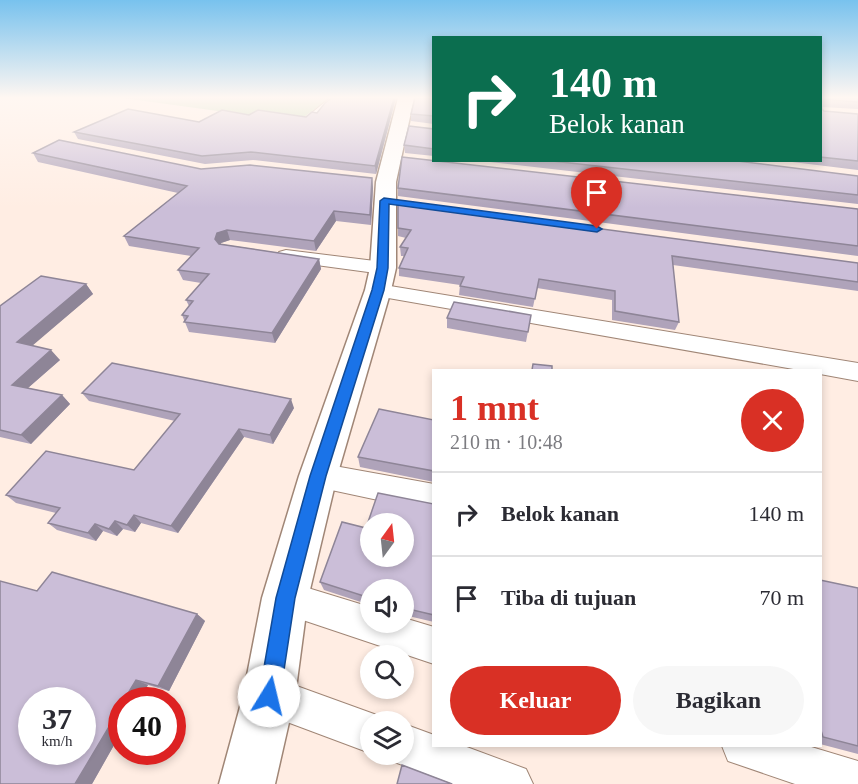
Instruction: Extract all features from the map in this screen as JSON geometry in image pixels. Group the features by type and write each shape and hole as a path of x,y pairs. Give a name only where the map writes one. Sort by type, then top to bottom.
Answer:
{"street":[{"path":"247,784 269,696 285,598 318,476 380,279 398,152"},
{"path":"264,253 380,279 858,372"},
{"path":"318,476 432,498"},
{"path":"285,598 432,645"},
{"path":"269,696 360,729"},
{"path":"746,747 858,783"},
{"path":"414,749 511,784"}],"building":[{"path":"88,135 384,135 375,166 251,152 202,156"},
{"path":"407,135 432,135 432,149 404,145"},
{"path":"822,135 858,135 858,161 822,157"},
{"path":"59,140 201,169 250,165 372,178 370,215 334,211 314,241 227,230 217,233 215,239 219,244 319,259 272,333 184,322 188,316 182,315 193,301 186,300 209,274 178,270 199,248 124,236 187,186 33,153"},
{"path":"402,157 858,209 858,246 398,188"},
{"path":"561,162 745,162 858,176 858,195"},
{"path":"398,202 858,263 858,282 672,256 679,322 615,311 615,291 539,279 535,299 460,286 464,277 399,268 408,248 400,247 411,230 398,228"},
{"path":"41,276 86,284 17,342 51,350 12,385 62,395 21,435 0,430 0,306"},
{"path":"454,302 531,315 528,332 447,318"},
{"path":"112,363 291,399 270,435 239,429 171,526 134,515 127,525 115,521 109,529 95,524 88,533 48,523 60,508 6,495 46,451 134,470 180,414 82,393"},
{"path":"533,364 552,366 552,369 532,369"},
{"path":"379,409 432,420 432,471 358,457"},
{"path":"378,493 432,504 432,615 414,610 414,579 360,579 360,595 320,582 342,522 360,526 360,567 414,567 414,513 371,513"},
{"path":"52,572 197,614 158,686 136,680 132,687 108,687 108,729 96,749 96,687 18,687 18,765 86,765 75,784 0,784 0,581 37,591"},
{"path":"822,580 858,588 858,746 823,737"},
{"path":"402,765 452,784 397,784"}],"route":[{"path":"269,696 285,598 318,476 378,290 382,268 384,201 597,229"}]}
